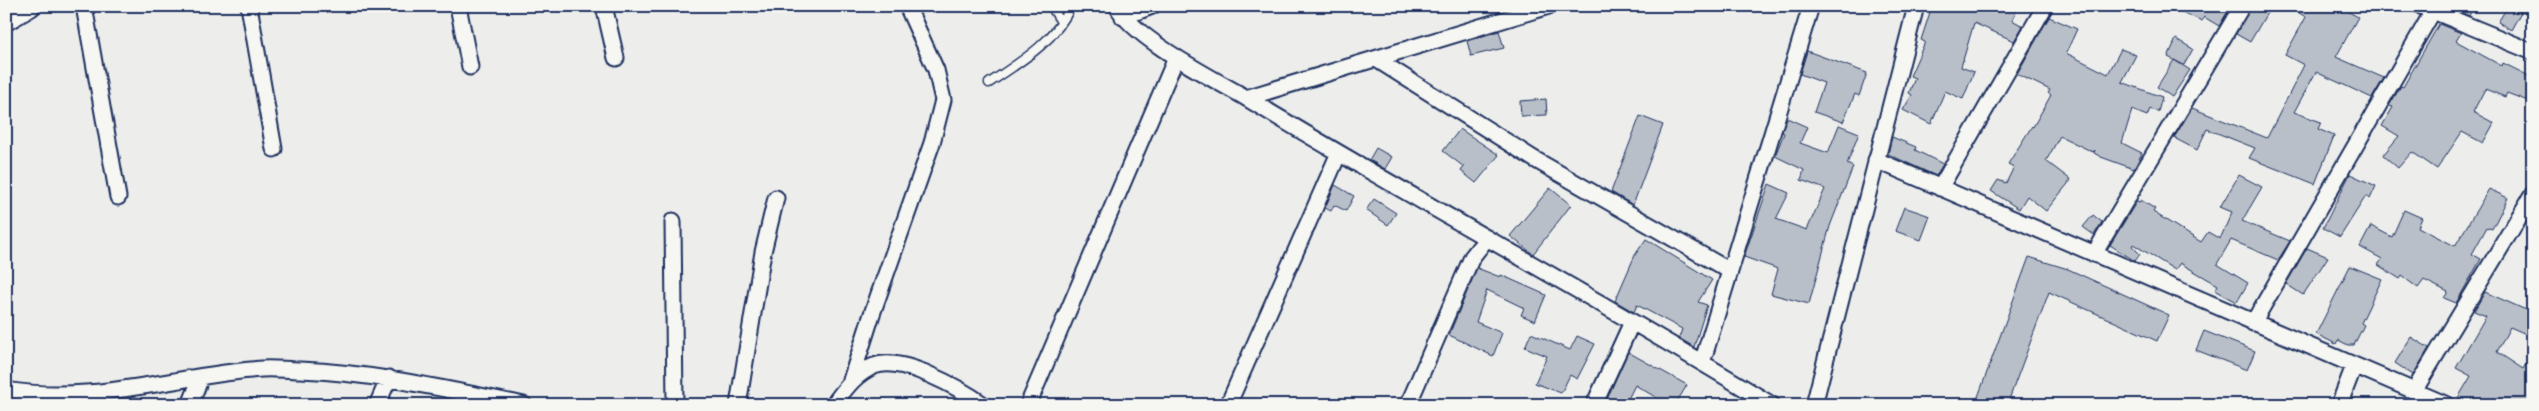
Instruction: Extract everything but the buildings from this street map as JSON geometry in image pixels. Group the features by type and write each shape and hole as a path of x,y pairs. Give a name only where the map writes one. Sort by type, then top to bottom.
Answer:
{"street":[{"path":"6,20 30,6"},
{"path":"84,6 118,197"},
{"path":"249,6 274,149"},
{"path":"458,6 470,67"},
{"path":"604,6 616,58"},
{"path":"833,405 851,380 932,143 943,100 936,70 907,6"},
{"path":"1120,12 1152,6"},
{"path":"1246,98 1549,6"},
{"path":"1702,363 1811,6"},
{"path":"1814,405 1916,6"},
{"path":"1940,188 2045,6"},
{"path":"2094,254 2242,6"},
{"path":"2253,323 2431,8 2533,52"},
{"path":"1120,12 1176,58 1246,98 1338,155 1487,238 1772,405"},
{"path":"1028,405 1176,58"},
{"path":"1376,59 1534,159 1730,271"},
{"path":"1228,405 1338,155"},
{"path":"1876,160 2447,405"},
{"path":"2414,391 2533,194"},
{"path":"738,405 762,252 776,198"},
{"path":"673,221 676,405"},
{"path":"1408,405 1472,257 1487,238"},
{"path":"1594,405 1632,322"},
{"path":"851,380 876,365 905,366 960,388 984,405"},
{"path":"2339,405 2354,366"},
{"path":"6,390 20,393 82,393 263,369 325,371 389,378 524,405"},
{"path":"190,405 201,377"},
{"path":"377,405 389,378"}],"lane":[{"path":"1051,6 1061,22"},
{"path":"989,83 1039,48 1061,22 1071,6"}]}
